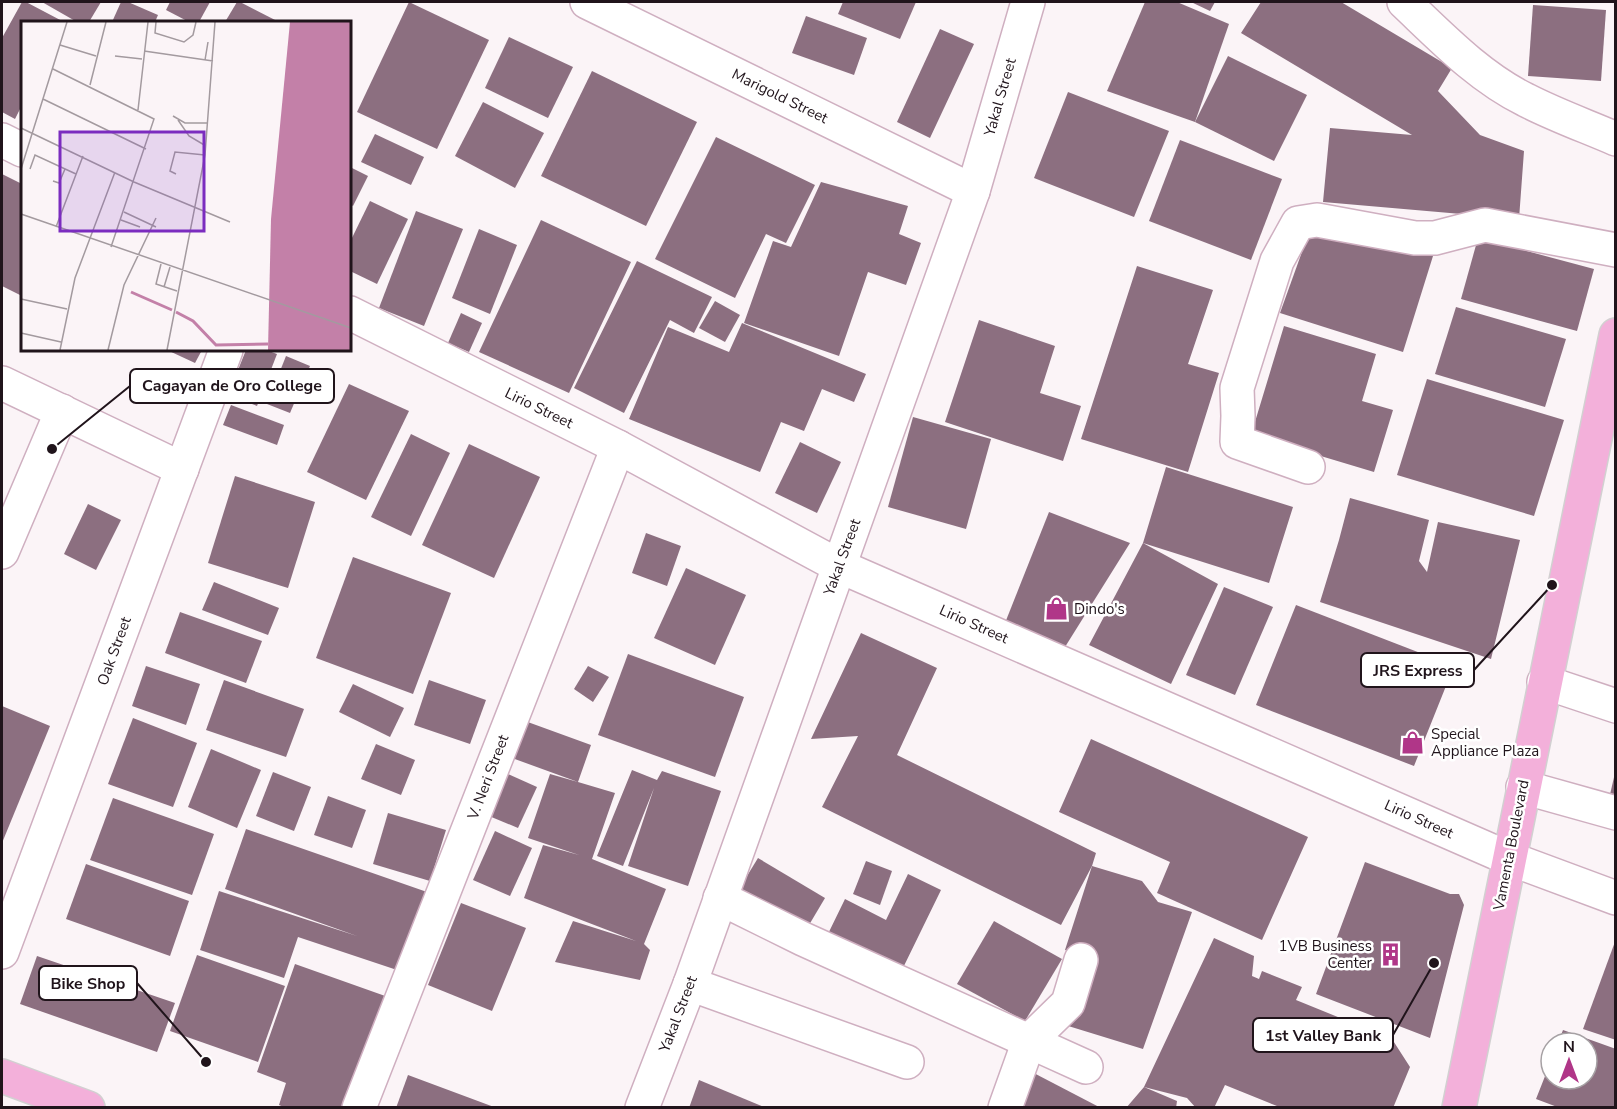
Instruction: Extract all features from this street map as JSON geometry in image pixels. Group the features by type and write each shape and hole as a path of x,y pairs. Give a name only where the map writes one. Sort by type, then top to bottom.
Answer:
{"main road":[{"name":"Vamenta Boulevard","path":"1459,1107 1616,335"},
{"path":"2,1076 88,1107"}],"street":[{"name":"Marigold Street","path":"587,2 973,191"},
{"name":"Yakal Street","path":"642,1107 690,984 973,191 1028,2"},
{"path":"1404,2 1489,77 1525,100 1616,139"},
{"path":"2,140 21,150"},
{"path":"1308,467 1236,442 1238,416 1236,388 1277,261 1298,223 1317,220 1415,238 1435,238 1485,225 1616,250"},
{"name":"Lirio Street","path":"351,314 618,447 839,566 1508,858 1616,898"},
{"name":"Oak Street","path":"2,952 226,351"},
{"path":"2,383 182,469"},
{"path":"2,552 62,411"},
{"name":"V. Neri Street","path":"359,1107 618,447"},
{"path":"1544,682 1616,706"},
{"path":"1523,787 1616,813"},
{"path":"720,898 803,939 1086,1067"},
{"path":"1005,1107 1029,1041 1068,1003 1081,960"},
{"path":"690,984 907,1062"}],"building":[{"path":"22,2 62,21 21,21 21,107 15,119 2,112 2,38"},
{"path":"42,2 101,2 90,21 75,21"},
{"path":"121,2 128,2 158,15 155,21 112,21"},
{"path":"170,2 210,2 200,21 187,21 166,10"},
{"path":"237,2 240,2 277,21 226,21"},
{"path":"409,2 489,40 437,149 357,112"},
{"path":"843,2 916,2 900,39 838,14"},
{"path":"1145,2 1177,2 1229,24 1195,122 1107,91"},
{"path":"1191,2 1215,2 1210,11"},
{"path":"1261,2 1341,2 1452,68 1438,91 1480,135 1524,151 1519,219 1323,202 1330,128 1412,135 1241,33"},
{"path":"1533,5 1606,10 1601,81 1528,76"},
{"path":"806,16 867,38 854,75 792,53"},
{"path":"940,29 974,44 930,138 897,122"},
{"path":"509,37 573,67 548,118 485,88"},
{"path":"1228,56 1307,95 1274,161 1195,122"},
{"path":"592,71 697,122 646,226 541,176"},
{"path":"1068,92 1169,131 1134,217 1034,178"},
{"path":"483,102 544,133 515,188 455,156"},
{"path":"375,134 424,157 411,185 361,162"},
{"path":"716,137 815,185 786,243 766,234 735,298 655,259"},
{"path":"1180,140 1282,179 1251,260 1149,221"},
{"path":"351,168 368,176 353,206 351,205"},
{"path":"2,174 21,184 21,296 2,286"},
{"path":"821,182 908,206 899,234 921,243 906,285 868,272 839,356 744,323 773,241 791,247"},
{"path":"370,201 408,219 377,284 351,271 351,240"},
{"path":"416,211 463,229 424,326 379,308"},
{"path":"541,220 631,262 569,393 479,352"},
{"path":"1312,224 1433,256 1403,352 1280,313"},
{"path":"479,229 517,245 490,314 452,298"},
{"path":"1478,238 1594,269 1577,331 1461,299"},
{"path":"637,261 712,297 694,333 670,320 624,413 574,388"},
{"path":"1137,266 1213,290 1188,364 1219,373 1188,472 1081,439"},
{"path":"715,301 740,315 725,342 699,328"},
{"path":"1456,307 1566,339 1545,407 1435,374"},
{"path":"461,313 482,323 469,352 448,343"},
{"path":"979,320 1055,346 1040,393 1081,406 1063,461 945,422"},
{"path":"742,323 866,374 854,402 822,389 804,431 781,422 760,472 629,419 668,327 729,352"},
{"path":"1284,326 1376,354 1362,401 1393,410 1374,472 1251,435"},
{"path":"169,351 201,351 195,363"},
{"path":"246,351 269,351 277,354 257,406 228,395"},
{"path":"286,356 310,366 290,413 267,404"},
{"path":"1427,379 1564,420 1534,516 1397,475"},
{"path":"349,384 409,411 366,500 307,472"},
{"path":"231,405 284,425 277,445 223,425"},
{"path":"913,417 991,439 966,529 888,507"},
{"path":"411,434 450,453 411,536 371,517"},
{"path":"800,442 841,462 817,513 775,493"},
{"path":"469,444 540,477 494,578 422,545"},
{"path":"1166,467 1293,507 1269,583 1143,543"},
{"path":"235,476 315,502 288,588 208,563"},
{"path":"1350,498 1429,520 1419,561 1427,572 1438,522 1520,540 1491,659 1320,602"},
{"path":"88,504 121,520 96,570 64,554"},
{"path":"1049,512 1130,543 1065,647 1005,623"},
{"path":"646,533 681,546 667,586 632,573"},
{"path":"1143,543 1218,584 1171,684 1089,645"},
{"path":"353,557 451,593 413,694 316,658"},
{"path":"686,568 746,595 715,665 654,638"},
{"path":"214,582 279,608 268,635 202,610"},
{"path":"1224,587 1273,607 1235,695 1186,675"},
{"path":"1296,605 1454,666 1414,766 1256,705"},
{"path":"180,612 262,641 246,683 165,653"},
{"path":"861,633 937,668 897,755 1096,853 1092,866 1061,925 822,807 858,736 811,739"},
{"path":"628,654 744,697 715,777 598,735"},
{"path":"146,666 200,684 186,725 132,706"},
{"path":"588,666 609,677 593,702 574,689"},
{"path":"224,680 304,709 286,757 206,730"},
{"path":"429,680 486,700 470,744 414,725"},
{"path":"353,684 404,708 390,737 339,712"},
{"path":"2,706 50,726 2,843"},
{"path":"133,718 197,743 173,807 108,784"},
{"path":"525,721 591,745 578,782 512,758"},
{"path":"1091,739 1308,837 1262,940 1157,893 1170,862 1059,812"},
{"path":"376,744 415,760 401,795 361,779"},
{"path":"211,749 261,770 237,828 188,807"},
{"path":"632,770 657,780 662,771 721,791 688,886 628,866 654,788 623,866 597,856"},
{"path":"273,772 311,787 294,831 256,816"},
{"path":"508,774 537,787 518,828 489,816"},
{"path":"550,774 615,793 592,859 666,889 644,944 650,950 640,980 555,962 573,921 636,941 524,898 543,845 579,855 528,838"},
{"path":"1616,774 1616,804 1608,803"},
{"path":"328,796 366,810 352,848 314,835"},
{"path":"113,798 214,834 192,895 90,860"},
{"path":"388,813 446,830 430,881 373,864"},
{"path":"246,829 427,892 400,971 298,937 284,978 200,950 219,891 357,936 225,889"},
{"path":"495,831 532,848 510,896 473,880"},
{"path":"758,858 825,898 806,930 739,889"},
{"path":"866,861 892,871 880,905 853,894"},
{"name":"1VB Business Center","path":"1365,862 1450,894 1459,894 1464,905 1430,1038 1316,994"},
{"path":"86,864 189,901 170,956 66,919"},
{"path":"1092,866 1142,881 1158,902 1192,912 1143,1049 1065,1025 1087,957 1065,950"},
{"path":"908,874 941,890 900,974 826,938 845,899 886,920"},
{"path":"461,903 526,928 492,1011 428,985"},
{"path":"994,921 1062,959 1025,1021 957,984"},
{"path":"1214,938 1254,956 1252,976 1259,979 1262,971 1302,987 1296,1000 1392,1039 1410,1067 1393,1108 1282,1108 1225,1085 1214,1108 1196,1108 1187,1098 1144,1087"},
{"path":"1616,939 1616,1040 1599,1034 1599,1031 1583,1029"},
{"path":"197,955 285,986 258,1062 170,1031"},
{"path":"37,956 175,1003 157,1052 20,1004"},
{"path":"295,964 388,997 348,1108 286,1108 279,1105 286,1083 257,1072"},
{"path":"1599,1043 1616,1049 1616,1108 1560,1108 1536,1099 1539,1091 1599,1091"},
{"path":"1028,1070 1101,1108 1015,1108"},
{"path":"408,1075 494,1107 494,1108 396,1108"},
{"path":"699,1080 764,1107 764,1108 689,1108"},
{"path":"1144,1087 1177,1101 1176,1108 1126,1108"}],"place":[{"name":"Cagayan de Oro College","path":"52,449"},
{"name":"JRS Express","path":"1552,585"},
{"name":"Dindo's","path":"1056,609"},
{"name":"Special Appliance Plaza","path":"1413,743"},
{"name":"1VB Business Center","path":"1390,955"},
{"name":"1st Valley Bank","path":"1434,963"},
{"name":"Bike Shop","path":"206,1062"}]}
